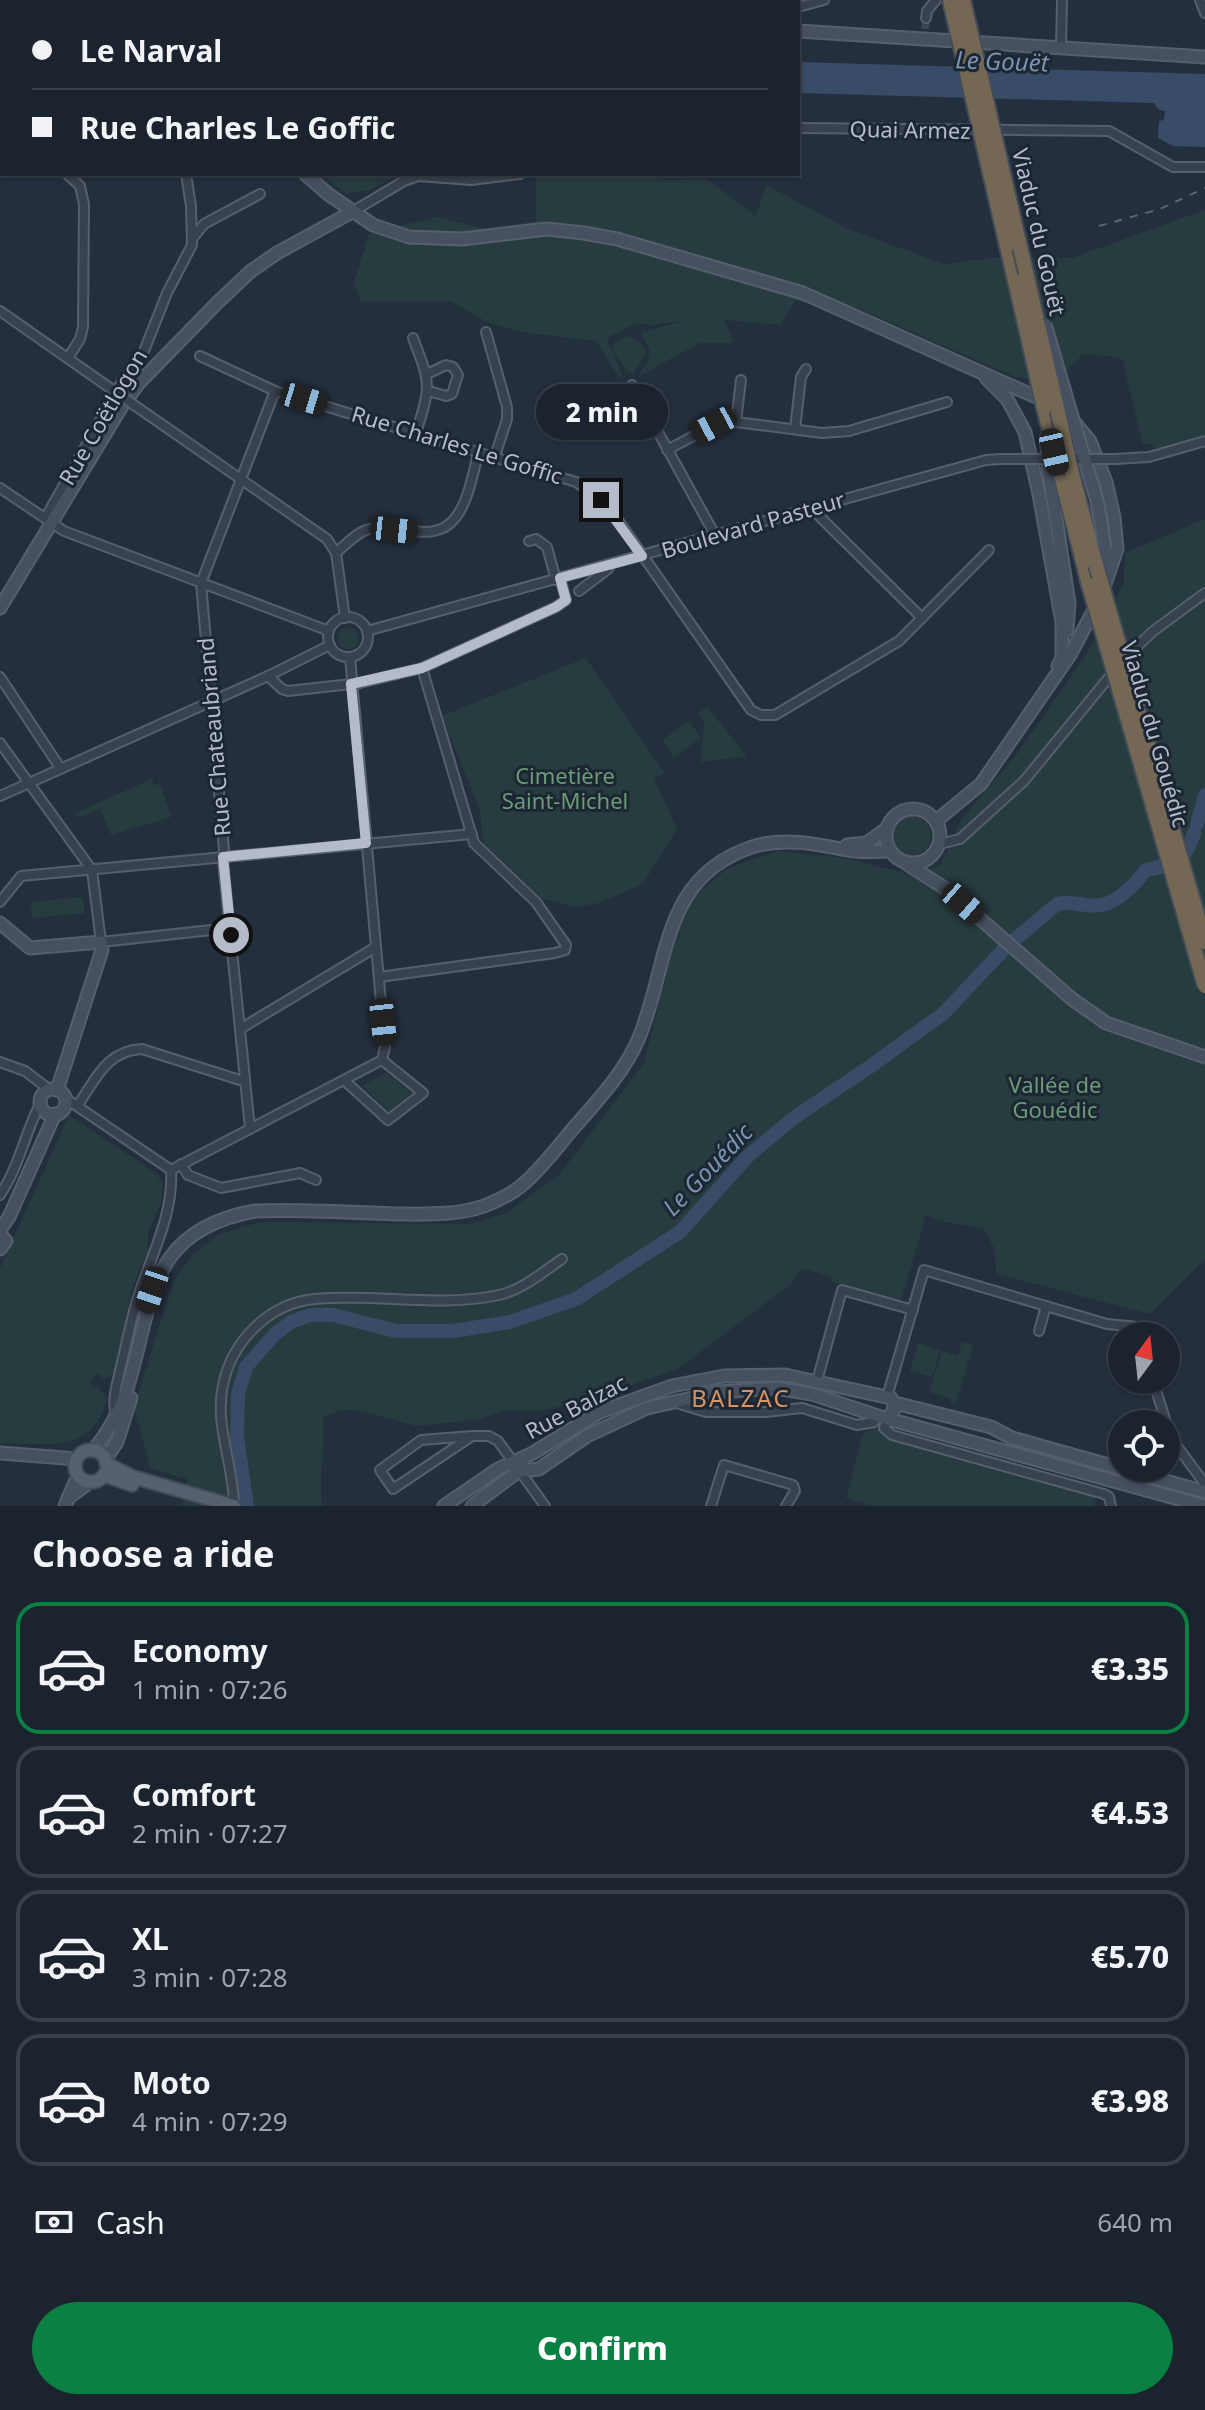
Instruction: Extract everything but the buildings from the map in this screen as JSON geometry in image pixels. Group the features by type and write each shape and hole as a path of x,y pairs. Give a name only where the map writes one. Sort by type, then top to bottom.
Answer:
{"highway":[{"name":"Viaduc du Gouët","path":"950,0 1060,474"},
{"name":"Viaduc du Gouët","path":"963,0 1026,273 1060,474"},
{"name":"Viaduc du Gouédic","path":"1060,474 1096,565 1205,942"},
{"name":"Viaduc du Gouédic","path":"1060,474 1205,986"}],"main road":[{"path":"800,33 925,34 1205,57"},
{"path":"307,176 352,212 388,230 425,239 462,239 547,229 617,239 803,293 1053,405 1073,421 1090,441 1106,482 1117,549 1096,605 1048,688 981,784 936,821"},
{"path":"0,608 132,392 251,271 277,253 352,212"},
{"path":"1026,273 1045,324 1097,501 1105,548 1101,572 1066,657"},
{"path":"979,371 1007,399 1025,432 1039,494 1066,657"},
{"path":"1060,474 1069,603 1066,657"},
{"path":"93,1451 116,1415 127,1390 146,1309 157,1280 181,1245 203,1228 242,1214 271,1210 446,1214 479,1208 506,1197 531,1177 628,1059 641,1031 675,918 691,887 703,875 730,856 765,844 794,842 834,846 867,843 905,809 922,810 966,798"},
{"path":"922,810 936,821 940,836 926,867"},
{"path":"886,829 889,851 904,862 926,867 946,889 1090,1013 1136,1035 1205,1057"},
{"path":"834,846 849,851 889,851"},
{"path":"0,923 30,948 101,942 102,950 52,1102 44,1136 1,1237"},
{"path":"66,1503 105,1466 117,1442 161,1282 185,1247 214,1223"},
{"name":"Rue Balzac","path":"517,1466 600,1412 672,1386 746,1375 785,1375 991,1427 1012,1438 1183,1487 1197,1501"},
{"name":"Rue Balzac","path":"444,1506 498,1469 517,1466 539,1469 577,1442 613,1422 697,1396 776,1388 812,1394 969,1442 1197,1501"},
{"path":"887,1399 895,1411 883,1417 874,1405 887,1399"},
{"path":"93,1451 105,1466 132,1481 205,1506"},
{"path":"66,1503 78,1475 77,1459 84,1452 93,1451"},
{"path":"0,1453 46,1454 77,1459"},
{"path":"472,1506 517,1466"},
{"path":"78,1475 90,1482"},
{"path":"132,1481 234,1506"}],"street":[{"path":"800,6 824,0"},
{"path":"926,18 927,11 936,0"},
{"path":"1061,47 1062,0"},
{"path":"1200,0 1205,13"},
{"name":"Quai Armez","path":"800,128 1109,131 1173,167 1205,167"},
{"path":"68,358 80,339 83,327 84,204 80,186 69,176"},
{"name":"Rue Coëtlogon","path":"51,523 47,515 142,356 167,293 192,245 186,176"},
{"path":"352,212 418,176 471,180 504,176"},
{"path":"191,240 204,224 260,194"},
{"path":"0,311 327,539 336,553 345,618"},
{"path":"486,332 507,407 507,419 495,456"},
{"path":"413,338 427,374 429,391 416,433"},
{"name":"Rue Charles Le Goffic","path":"200,356 275,391 560,476 590,491 615,516 751,710 765,716 775,715 899,641 922,618"},
{"path":"427,374 446,365 453,367 458,375 452,394 446,396 429,391"},
{"path":"795,429 801,377 806,369"},
{"path":"736,422 741,380"},
{"path":"632,385 715,535"},
{"path":"201,583 275,391"},
{"path":"667,450 714,425 736,422 822,433 849,431 947,402"},
{"name":"Boulevard Pasteur","path":"367,631 986,460 1149,457 1205,441"},
{"path":"336,553 366,530 428,532 443,528 454,520 460,510 479,451"},
{"path":"0,488 64,531 329,631"},
{"path":"811,508 922,618 989,550"},
{"path":"268,676 288,691 351,684 422,668 556,607 566,600 547,547 536,539 529,541"},
{"path":"579,591 610,565"},
{"name":"Rue Chateaubriand","path":"201,583 243,1081 250,1129"},
{"path":"939,844 960,839 1024,781 1132,649 1180,609 1205,593"},
{"path":"345,618 358,621 367,631 364,648 350,657 338,654 330,645 329,631 335,622 345,618"},
{"path":"0,796 330,645"},
{"path":"171,1170 382,1060 385,1047 350,657"},
{"path":"379,977 565,946 536,902 474,843 422,668"},
{"path":"0,677 61,769"},
{"path":"0,743 92,870 101,942 230,928"},
{"path":"0,902 21,876 472,834"},
{"path":"240,1029 376,947"},
{"path":"77,1106 107,1063 128,1050 142,1049 243,1081"},
{"path":"345,1081 388,1120 423,1093 382,1060"},
{"path":"0,1062 32,1076 52,1102 77,1106 171,1170"},
{"path":"0,1195 12,1175 25,1136 52,1102"},
{"path":"181,1164 188,1175 221,1188 300,1173 316,1180"},
{"path":"116,1415 117,1386 139,1294 169,1203 171,1170"},
{"path":"234,1506 223,1433 221,1395 232,1357 243,1336 275,1313 313,1299 447,1300 500,1295 516,1289 562,1259"},
{"path":"887,1399 924,1270 1108,1324"},
{"path":"817,1381 842,1290 913,1310"},
{"path":"1039,1331 1046,1306"},
{"path":"672,1386 697,1396 706,1412"},
{"path":"1157,1394 1168,1430 1205,1484"},
{"path":"671,1402 706,1412 766,1412 802,1408 857,1425 883,1417 884,1428 892,1435 1109,1497 1111,1506"},
{"path":"837,1418 843,1403"},
{"path":"472,1436 393,1489 380,1470 421,1440 472,1436 489,1436 498,1441 545,1506"},
{"path":"967,1456 969,1442"},
{"path":"711,1506 724,1465 793,1485 795,1491 786,1506"},
{"path":"1183,1487 1192,1479 1194,1467"},
{"path":"1073,1486 1078,1471"}],"green space":[{"path":"324,176 398,176 369,190 345,194"},
{"path":"536,176 706,179 756,216 766,185 848,229 944,264 991,258 1072,258 1205,210 1205,436 1157,450 1150,444 1143,445 1123,361 1118,357 1083,354 1056,384 1015,377 862,310 795,301 780,325 725,320 733,343 700,343 639,376 650,356 643,332 683,321 652,325 636,323 607,340 623,376 619,378 596,341 521,332 487,322 450,301 361,302 354,283 369,234 437,217 485,229 536,221"},
{"path":"626,336 639,342 646,353 633,374 628,372 612,349 613,344"},
{"name":"Vallée de Gouédic","path":"1205,519 1205,1260 1150,1314 997,1274 994,1248 983,1228 940,1221 926,1215 901,1301 831,1282 832,1277 802,1268 791,1284 678,1369 582,1402 538,1411 508,1410 475,1420 416,1426 358,1410 341,1410 324,1416 322,1506 182,1506 187,1479 150,1468 134,1407 173,1282 194,1253 220,1234 260,1222 470,1224 506,1213 559,1175 644,1063 676,937 691,900 726,869 778,851 844,858 913,875 940,865 961,820 1016,755 1086,655 1124,583 1125,553"},
{"path":"348,627 356,630 359,638 356,646 348,649 340,646 337,638 340,630"},
{"name":"Cimetière Saint-Michel","path":"586,658 665,774 654,778 677,829 643,884 599,903 575,907 542,899 483,842 480,811 442,716"},
{"path":"707,707 747,756 701,762 704,722 698,713"},
{"path":"689,721 701,738 674,757 662,740"},
{"path":"152,779 154,786 160,783 171,817 111,835 100,809 79,818 75,813"},
{"path":"912,817 926,822 931,836 926,850 912,855 898,850 893,836 898,822"},
{"path":"83,897 85,913 32,918 31,902"},
{"path":"385,1072 412,1093 389,1111 362,1086"},
{"path":"69,1115 160,1176 158,1178 163,1183 161,1202 148,1233 148,1250 132,1290 114,1374 104,1379 98,1373 91,1380 93,1389 98,1386 107,1399 100,1417 91,1430 66,1442 0,1443 0,1268"},
{"path":"962,1342 973,1345 956,1404 950,1402 950,1398 929,1392 942,1351 958,1356"},
{"path":"918,1343 940,1350 932,1377 910,1371"},
{"path":"879,1425 1099,1487 1094,1506 874,1506 846,1498 863,1434"}],"water":[{"path":"800,62 1205,74 1205,147 1173,146 1158,138 1159,121 1164,120 1165,111 1159,110 1154,103 800,93"}],"waterway":[{"name":"Le Gouédic","path":"1197,824 1205,795"},
{"name":"Le Gouédic","path":"247,1506 237,1437 238,1394 246,1367 274,1335 291,1322 310,1315 333,1315 396,1331 453,1331 510,1322 576,1299 680,1232 747,1157 792,1119 944,1013 1005,948 1057,904 1096,906 1114,900 1146,870 1171,864 1182,856 1194,833"}],"tunnel":[{"path":"925,29 926,18"}],"railway":[{"path":"1099,226 1160,209 1205,188"}],"district":[{"name":"BALZAC","path":"741,1399"}],"route":[{"path":"231,935 223,857 366,843 351,684 422,668 556,607 566,600 560,578 642,556 601,500"}],"water label":[{"name":"Le Gouët","path":"1002,62"}]}
